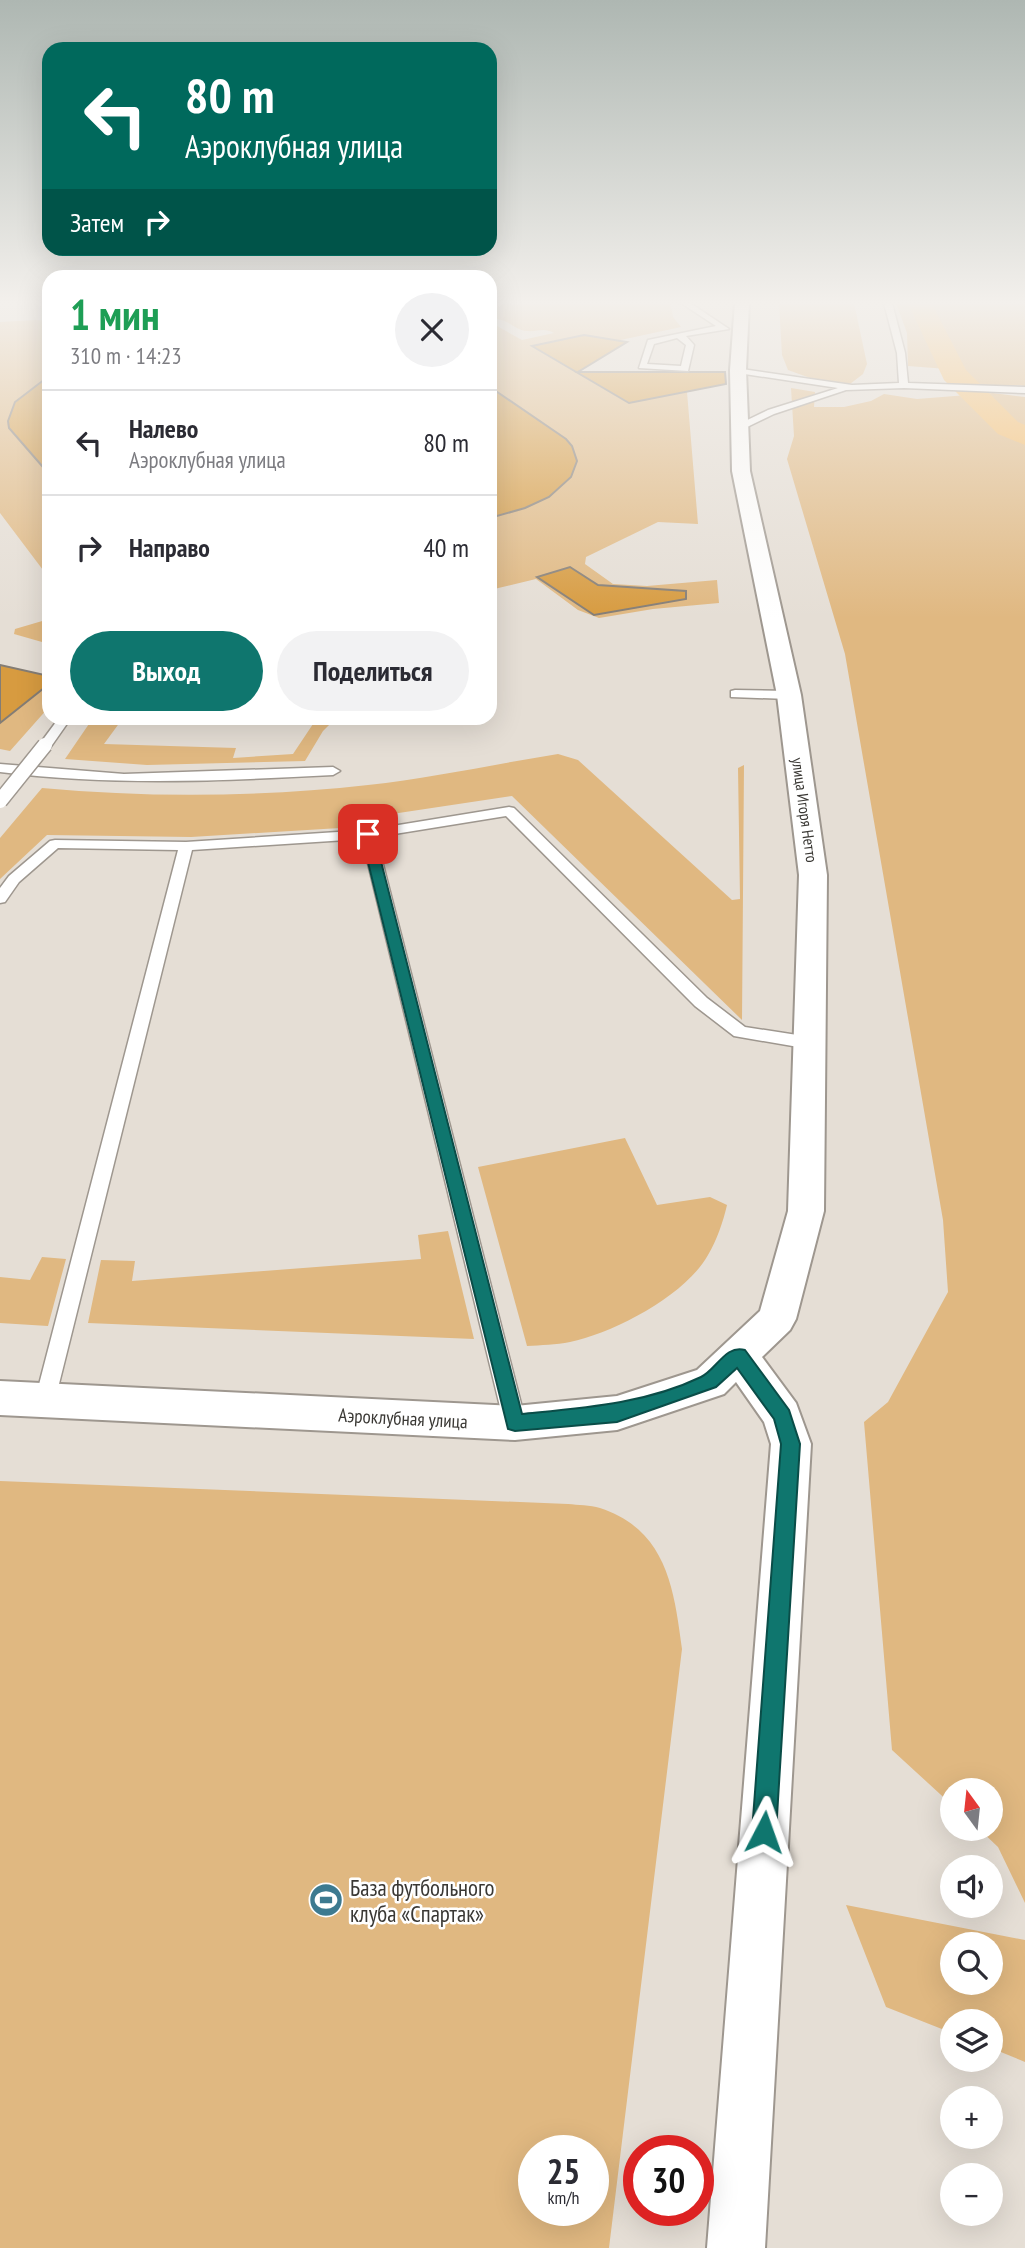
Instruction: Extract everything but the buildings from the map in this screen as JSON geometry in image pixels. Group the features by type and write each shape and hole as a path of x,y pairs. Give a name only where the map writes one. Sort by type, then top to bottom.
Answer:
{"street":[{"name":"улица Игоря Нетто","path":"739,408 741,471 789,695 813,875 806,1210 777,1319"},
{"name":"Аэроклубная улица","path":"0,1398 515,1423 617,1413 710,1382 777,1319"},
{"path":"736,2248 791,1444 782,1415 738,1356"}],"lane":[{"path":"740,427 782,408"},
{"path":"735,694 789,695"},
{"path":"0,802 60,725"},
{"path":"0,768 47,775 129,778 333,771"},
{"path":"0,899 14,879 55,844 186,846 368,834 509,811 701,1002 740,1032 810,1043"},
{"path":"368,834 515,1423"},
{"path":"45,1400 186,846"}],"shaded area":[{"path":"0,408 42,408 42,569 0,513"},
{"path":"497,408 688,408 698,524 658,522 586,557 585,564 613,584 647,586 717,580 719,603 653,609 599,618 578,610 536,579 497,588"},
{"path":"792,408 1025,408 1025,1903 1003,1855 992,1841 1003,1841 1003,1778 940,1778 940,1794 892,1750 864,1422 888,1402 948,1292 943,1220 845,654 787,459 794,436"},
{"path":"42,621 42,642 14,634 15,629"},
{"path":"42,690 42,715 10,751 0,749 0,723"},
{"path":"88,725 118,725 104,744 236,748 233,758 293,754 312,725 329,725 305,761 147,765 65,759"},
{"path":"558,754 578,760 732,900 740,899 738,768 744,765 742,1020 512,796 372,817 373,826 191,837 47,835 0,879 0,838 42,788 164,795 287,792 392,782"},
{"path":"625,1138 657,1205 710,1197 727,1205 714,1243 698,1270 666,1298 647,1310 588,1337 565,1343 527,1346 478,1167"},
{"path":"448,1231 474,1339 88,1323 101,1260 135,1261 132,1281 421,1259 418,1235"},
{"path":"42,1257 66,1259 48,1326 0,1323 0,1277 30,1280"},
{"name":"База футбольного клуба «Спартак»","path":"0,1481 592,1506 622,1518 640,1531 653,1546 670,1584 682,1649 609,2248 0,2248"},
{"path":"846,1905 984,1932 940,1932 940,1995 1003,1995 1003,1936 1025,1940 1025,2062 1003,2053 1003,2009 940,2009 940,2028 886,2007"}],"waterway":[{"path":"988,408 1008,428 1025,436"}],"place":[{"name":"База футбольного клуба «Спартак»","path":"326,1900"}],"route":[{"path":"368,834 515,1423 617,1413 710,1382 738,1356 782,1415 791,1444 764,1832"}]}
